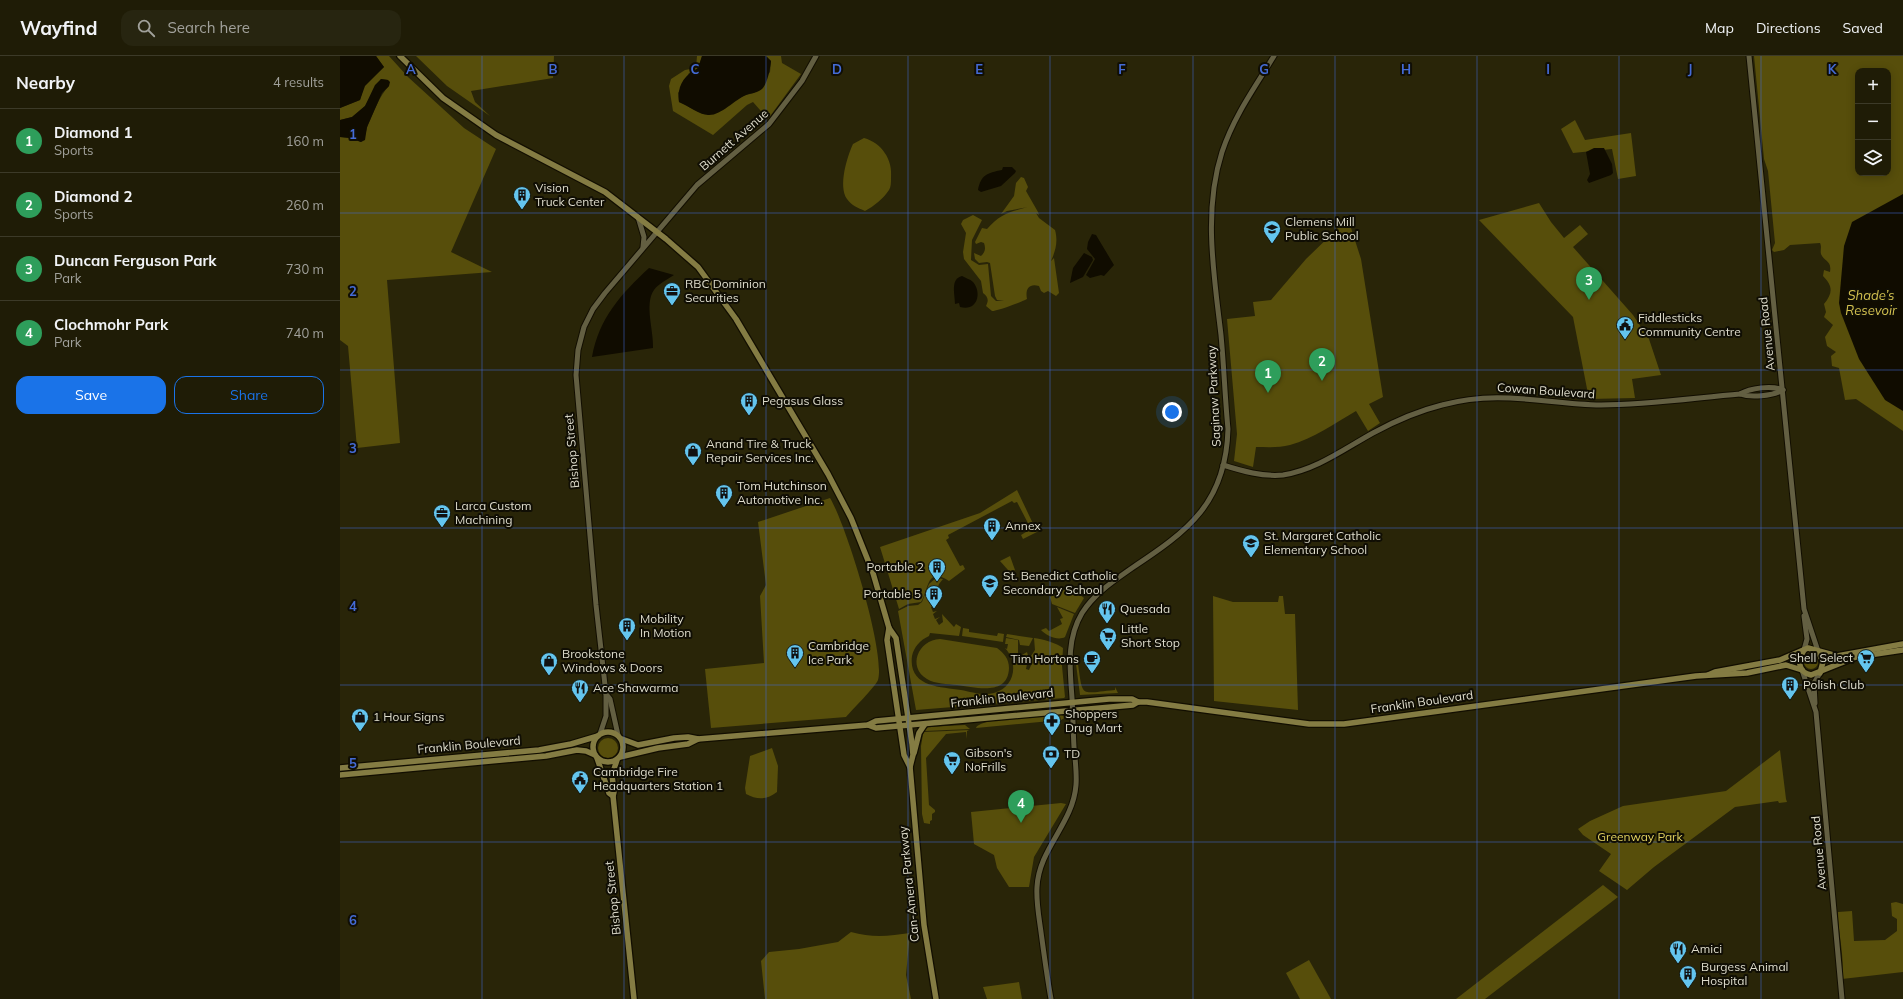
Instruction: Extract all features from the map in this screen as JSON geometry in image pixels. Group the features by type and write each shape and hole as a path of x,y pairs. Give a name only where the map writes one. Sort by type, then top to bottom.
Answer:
{"main road":[{"name":"Can-Amera Parkway","path":"400,56 443,98 496,135 605,192 657,232 698,267 736,319 828,474 851,518 873,573 889,628 896,638 913,755 910,767 924,925 936,999"},
{"name":"Can-Amera Parkway","path":"889,628 887,640 904,755 910,767"},
{"path":"1903,644 1837,656 1828,655 1812,648 1804,650 1800,662 1802,670 1811,675 1820,673 1856,658 1903,650"},
{"name":"Franklin Boulevard","path":"1708,675 1715,672 1780,660 1804,650"},
{"path":"1818,651 1823,662 1820,673"},
{"name":"Franklin Boulevard","path":"620,737 638,745 674,738 688,737 698,739 868,725 876,721 1132,699 1138,702 1171,704 1309,724 1344,724 1708,675 1716,676 1747,673 1786,665 1802,670"},
{"name":"Franklin Boulevard","path":"868,725 876,728 926,724 1133,705 1138,702"},
{"path":"913,755 919,733 926,724"},
{"path":"613,732 620,737 624,748 619,759 607,763 596,757 593,745 599,735 613,732"},
{"name":"Franklin Boulevard","path":"340,768 539,750 571,744 599,735"},
{"name":"Franklin Boulevard","path":"619,759 658,748 688,744 698,739"},
{"name":"Franklin Boulevard","path":"340,775 546,756 577,750 586,751 596,757"},
{"name":"Bishop Street","path":"596,757 609,793 612,796"},
{"name":"Bishop Street","path":"619,759 612,773 614,792 612,796 634,999"}],"street":[{"name":"Burnett Avenue","path":"657,232 698,185 769,124 802,81 816,56"},
{"name":"Saginaw Parkway","path":"1051,999 1037,904 1037,885 1044,857 1068,816 1074,798 1076,785 1073,710 1069,666 1071,645 1075,629 1083,612 1093,598 1107,585 1167,545 1195,520 1211,495 1223,465 1227,445 1228,429 1212,245 1213,196 1219,164 1229,133 1244,103 1274,56"},
{"name":"Avenue Road","path":"1750,56 1804,609 1818,651"},
{"path":"638,217 644,237 643,248"},
{"name":"Bishop Street","path":"599,735 606,716 606,694 596,605 576,364 581,337 593,309 657,232"},
{"name":"Cowan Boulevard","path":"1223,465 1262,475 1282,475 1303,470 1330,458 1402,419 1437,406 1466,400 1508,397 1579,404 1628,405 1740,394 1745,391 1777,387 1783,390"},
{"name":"Avenue Road","path":"1804,609 1803,614 1807,639 1804,650"},
{"name":"Avenue Road","path":"1802,670 1815,706"},
{"name":"Avenue Road","path":"1820,673 1814,683 1815,706 1842,999"},
{"name":"Bishop Street","path":"606,694 610,699 620,737"}],"green space":[{"path":"376,56 389,56 408,77 464,128 496,149 451,252 492,272 387,280 400,443 357,448 348,346 340,340 340,137 350,138 361,142 363,140 377,104 382,94 389,86 388,80 381,79 365,106 352,117 340,120 340,108 360,100 364,86 384,67"},
{"path":"416,56 554,56 553,78 471,91 475,102 490,116 447,86"},
{"path":"697,56 702,56 698,69 689,73 678,93 679,102 703,114 754,93 770,72 771,61 766,56 781,56 782,63 801,74 768,119 753,102 747,105 713,135 673,111 669,86 671,79 685,70 696,68"},
{"path":"1754,56 1903,56 1903,431 1856,399 1845,400 1839,368 1832,366 1831,356 1836,352 1827,346 1825,337 1833,325 1824,317 1826,312 1824,304 1831,290 1829,283 1823,276 1824,270 1830,272 1830,265 1822,257 1820,243 1790,245 1784,250 1774,252 1772,250 1775,243 1768,171 1764,159"},
{"path":"1575,120 1585,140 1631,133 1636,176 1618,179 1612,149 1573,153 1561,129"},
{"path":"864,138 870,140 881,148 888,159 891,171 891,184 889,190 878,202 865,211 855,206 847,199 843,187 844,172 853,144"},
{"path":"1021,177 1024,178 1028,187 1026,191 1038,212 1039,215 1036,213 1039,218 1055,230 1056,246 1051,261 1054,258 1059,293 1056,296 1048,291 1044,293 1041,291 1039,286 1033,285 1027,290 1027,299 992,311 986,306 988,299 983,293 981,281 964,259 963,252 966,233 961,224 963,220 973,215 982,220 972,240 971,260 979,265 988,264 991,296 996,301 1004,301 997,300 995,296 990,263 979,263 975,259 974,253 981,256 984,252 984,243 981,242 976,244 975,242 982,228 987,229 1005,214 1028,207 1007,211 1001,214 1014,196 1016,183"},
{"path":"1539,203 1551,222 1564,238 1580,225 1588,234 1573,247 1633,315 1649,339 1661,375 1632,379 1635,398 1589,399 1573,317 1479,220"},
{"path":"1338,228 1351,228 1361,259 1383,397 1369,404 1380,423 1368,431 1356,411 1324,430 1299,442 1282,447 1256,447 1253,467 1234,461 1237,434 1227,319 1255,316 1253,302 1271,300 1306,259"},
{"path":"1017,490 1037,532 1023,539 1021,535 1031,529 1017,502 1014,503 1012,501 948,535 949,538 946,540 960,566 963,565 965,569 949,581 942,577 936,576 932,578 929,581 921,602 908,604 899,609 880,547 980,513"},
{"path":"830,498 837,512 854,560 871,617 879,665 878,680 846,717 711,728 705,669 764,663 760,596 766,585 758,522"},
{"path":"1010,556 1015,570 1012,572 1008,570 1000,561"},
{"path":"936,578 943,579 939,584 936,593 931,592 931,598 935,598 931,599 931,605 936,605 931,607 933,612 937,611 933,614 935,619 940,617 936,620 939,625 943,622 942,614 954,627 956,624 961,627 959,636 930,633 929,636 918,644 912,656 912,666 915,674 920,680 927,684 944,688 982,694 994,693 1007,686 1013,674 1012,661 1005,648 1007,649 1008,644 1005,644 1006,638 1018,640 1018,654 1022,655 1027,652 1029,659 1025,659 1024,662 1027,664 1026,669 1029,670 1032,663 1031,656 1035,650 1034,638 1057,644 1063,648 1062,666 1065,697 916,710 898,611 908,606 918,605 922,602 929,584"},
{"path":"1070,587 1084,598 1075,613 1052,604 1050,597"},
{"path":"1213,596 1233,602 1278,602 1279,596 1283,596 1285,614 1295,614 1298,710 1214,701"},
{"path":"1057,607 1074,614 1065,637 1062,638 1053,637 1041,630 1046,628 1049,631 1062,624 1060,619 1063,618"},
{"path":"963,628 969,629 969,632 997,636 998,633 1004,634 1003,642 962,636"},
{"path":"1007,634 1033,638 1029,646 1020,645 1019,640 1006,637"},
{"path":"940,639 997,648 1007,659 1009,668 1007,677 1003,683 997,687 989,688 942,684 927,679 921,674 918,668 918,655 926,644"},
{"path":"1811,655 1816,657 1818,662 1816,667 1811,669 1806,667 1804,662 1806,657"},
{"path":"1076,664 1078,664 1081,683 1085,691 1095,692 1115,690 1115,687 1118,693 1080,695"},
{"path":"1061,715 1066,717 1061,720 976,728 980,724 1001,720"},
{"path":"965,725 970,729 924,731 927,727"},
{"path":"969,730 967,731 967,739 966,732 946,734 926,758 929,805 935,810 935,812 932,814 930,824 924,823 922,814 921,746 923,734 924,732"},
{"path":"608,738 615,741 618,748 615,755 608,758 601,755 598,748 601,741"},
{"path":"772,748 778,766 777,792 766,798 758,798 746,794 745,788 750,756"},
{"name":"Greenway Park","path":"1780,750 1787,802 1779,803 1778,801 1735,807 1654,867 1627,890 1599,871 1611,854 1583,835 1578,829 1590,821 1623,806 1726,791"},
{"path":"1061,803 1066,804 1034,857 1029,887 1009,887 997,868 994,855 974,844 971,812"},
{"path":"1603,885 1618,897 1485,999 1456,999"},
{"path":"1896,902 1903,904 1903,972 1842,979 1843,962 1838,912 1852,911 1854,941 1885,940 1897,931 1897,919 1892,916 1891,903"},
{"path":"851,932 881,936 910,933 906,975 911,999 765,999 761,961 769,952 799,949 838,942"},
{"path":"1309,960 1331,999 1300,999 1286,973"},
{"path":"1019,982 1022,999 987,999 983,987"}],"water":[{"path":"340,56 376,56 384,67 365,86 360,100 340,108"},
{"path":"702,56 766,56 771,61 766,82 761,90 741,97 718,113 713,115 705,115 679,102 679,91 682,82 689,74 698,68"},
{"path":"381,79 388,80 390,82 389,86 382,93 367,127 365,140 361,142 350,138 340,137 340,120 352,117 365,106 375,85"},
{"path":"1594,148 1604,148 1612,164 1613,173 1589,183 1587,180 1590,174 1586,152"},
{"path":"1003,167 1012,167 1016,171 1001,186 981,192 978,190 983,178 992,172 1002,170"},
{"name":"Shade’s Resevoir","path":"1903,194 1903,411 1885,400 1859,359 1841,313 1839,303 1844,246 1852,222"},
{"path":"1092,234 1096,235 1114,265 1104,276 1101,275 1090,278 1086,275 1095,259 1087,249 1088,242"},
{"path":"1084,253 1092,257 1093,260 1083,277 1070,283 1073,268"},
{"path":"649,268 674,275 658,286 651,296 650,310 653,348 592,357 600,330 613,308 629,287"},
{"path":"962,276 973,282 976,286 978,296 977,300 971,307 960,307 959,303 955,304 954,292 956,280"}],"place":[{"name":"Vision Truck Center","path":"522,210"},
{"name":"Clemens Mill Public School","path":"1272,244"},
{"name":"Duncan Ferguson Park","path":"1589,300"},
{"name":"RBC Dominion Securities","path":"672,306"},
{"name":"Fiddlesticks Community Centre","path":"1625,340"},
{"name":"Diamond 2","path":"1322,381"},
{"name":"Diamond 1","path":"1268,393"},
{"name":"Pegasus Glass","path":"749,416"},
{"name":"Anand Tire & Truck Repair Services Inc.","path":"693,466"},
{"name":"Tom Hutchinson Automotive Inc.","path":"724,508"},
{"name":"Larca Custom Machining","path":"442,528"},
{"name":"Annex","path":"992,541"},
{"name":"St. Margaret Catholic Elementary School","path":"1251,558"},
{"name":"Portable 2","path":"937,582"},
{"name":"St. Benedict Catholic Secondary School","path":"990,598"},
{"name":"Portable 5","path":"934,609"},
{"name":"Quesada","path":"1107,624"},
{"name":"Mobility In Motion","path":"627,641"},
{"name":"Little Short Stop","path":"1108,651"},
{"name":"Cambridge Ice Park","path":"795,668"},
{"name":"Shell Select","path":"1866,673"},
{"name":"Tim Hortons","path":"1092,674"},
{"name":"Brookstone Windows & Doors","path":"549,676"},
{"name":"Polish Club","path":"1790,700"},
{"name":"Ace Shawarma","path":"580,703"},
{"name":"1 Hour Signs","path":"360,732"},
{"name":"Shoppers Drug Mart","path":"1052,736"},
{"name":"TD","path":"1051,769"},
{"name":"Gibson's NoFrills","path":"952,775"},
{"name":"Cambridge Fire Headquarters Station 1","path":"580,794"},
{"name":"Clochmohr Park","path":"1021,823"},
{"name":"Amici","path":"1678,964"},
{"name":"Burgess Animal Hospital","path":"1688,989"}]}
